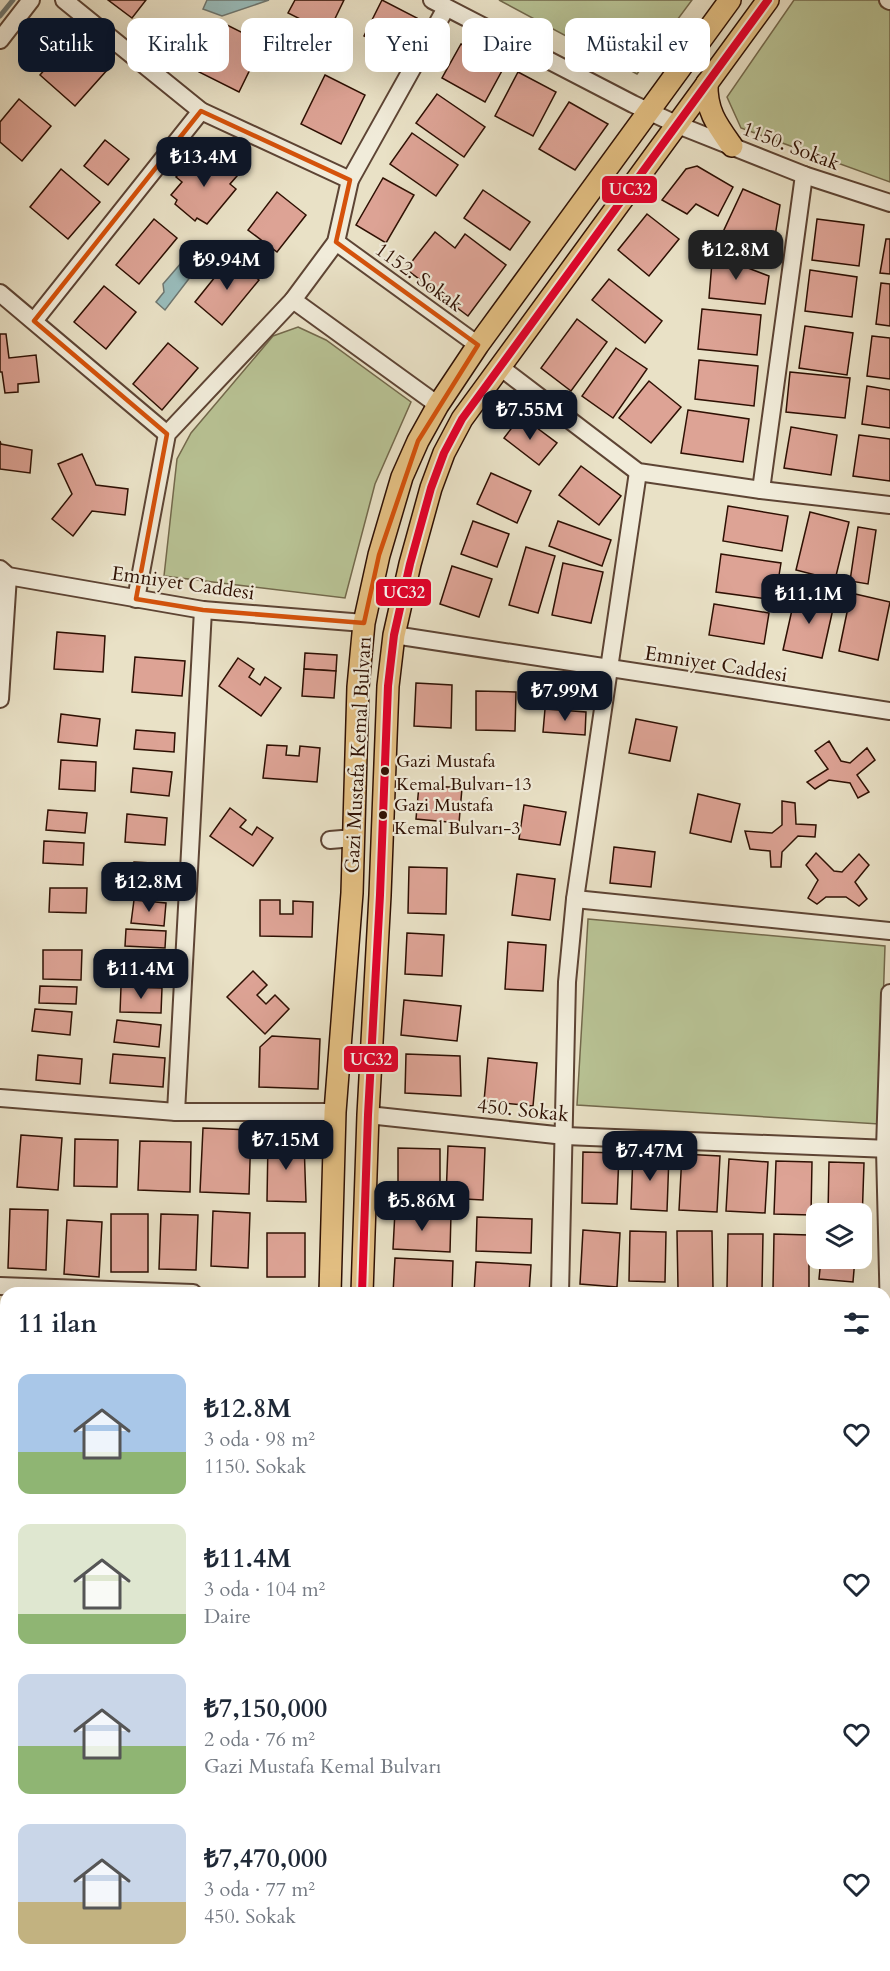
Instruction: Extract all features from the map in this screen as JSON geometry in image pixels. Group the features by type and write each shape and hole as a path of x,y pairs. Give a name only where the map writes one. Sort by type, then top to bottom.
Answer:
{"main road":[{"name":"Gazi Mustafa Kemal Bulvarı","path":"330,1287 335,1112 351,905 358,687 364,623 379,555 402,477 438,405 478,345 730,0"},
{"name":"Gazi Mustafa Kemal Bulvarı","path":"362,1287 388,686 394,635 410,564 431,488 444,453 462,420 768,0"},
{"path":"707,83 707,98 715,122 732,146"}],"street":[{"path":"0,40 32,0"},
{"path":"64,0 201,111 350,180"},
{"path":"136,599 167,434 293,300 336,242 350,180 439,4"},
{"name":"1150. Sokak","path":"439,4 648,111 804,175 890,203"},
{"path":"34,321 201,111"},
{"path":"761,490 804,175"},
{"name":"1152. Sokak","path":"336,242 478,345"},
{"path":"0,293 167,434"},
{"path":"293,300 438,405"},
{"path":"500,367 638,472 761,490 890,505"},
{"path":"560,1287 567,982 575,899 638,472"},
{"path":"0,699 4,572"},
{"name":"Emniyet Caddesi","path":"4,572 203,610 364,623"},
{"path":"176,1112 203,610"},
{"name":"Emniyet Caddesi","path":"394,635 890,711"},
{"path":"330,840 354,838"},
{"path":"575,899 890,931"},
{"path":"888,1287 890,993"},
{"path":"0,1098 176,1112 335,1112"},
{"name":"450. Sokak","path":"368,1115 565,1136 888,1149"},
{"path":"0,1286 28,1287"}],"highlighted area":[{"path":"201,111 350,180 336,242 478,345 418,441 379,555 364,623 203,610 136,599 167,434 34,321"}],"green space":[{"path":"499,0 692,0 679,18 565,18 565,35 553,29 553,18 533,18"},
{"path":"794,0 881,0 890,7 890,182 741,128 727,97"},
{"path":"298,327 326,340 411,402 375,484 345,598 164,576 177,459 191,433 273,336"},
{"path":"588,919 885,946 879,1124 577,1105"}],"water":[{"path":"207,0 269,0 222,16 203,9"},
{"path":"188,255 197,262 190,270 191,276 165,310 156,302 164,292 163,284"}],"building":[{"path":"108,0 146,0 132,18"},
{"path":"295,0 344,0 335,18 298,18 288,13"},
{"path":"382,0 417,18 373,18"},
{"path":"229,26 241,32 241,72 249,72 239,92 199,72 229,72"},
{"path":"461,44 462,72 501,72 485,102 442,78 445,72 450,72 450,64"},
{"path":"43,72 105,72 75,106 40,75"},
{"path":"518,72 556,92 533,136 495,116"},
{"path":"325,75 365,95 341,144 301,124"},
{"path":"437,94 485,127 464,157 416,123"},
{"path":"19,99 51,126 22,161 0,142 0,122"},
{"path":"569,102 608,124 575,170 539,149"},
{"path":"412,133 458,165 436,196 390,164"},
{"path":"105,140 129,159 108,185 84,166"},
{"path":"205,154 211,159 214,157 237,176 230,184 236,189 207,224 197,218 195,221 175,204 177,200 171,195 182,182 176,177 193,159 198,163"},
{"path":"697,166 733,187 718,216 696,204 687,214 662,200 686,169"},
{"path":"61,169 100,202 68,239 30,207"},
{"path":"383,178 414,195 386,243 356,225"},
{"path":"743,189 780,205 772,255 723,232"},
{"path":"483,190 530,222 510,250 464,218"},
{"path":"277,192 306,215 277,252 248,230"},
{"path":"647,214 679,239 649,276 618,250"},
{"path":"154,219 177,238 139,284 116,265"},
{"path":"817,219 864,225 859,266 812,260"},
{"path":"435,232 455,248 465,234 506,265 468,316 406,269"},
{"path":"886,239 890,239 890,274 880,273"},
{"path":"713,250 727,254 732,262 769,276 765,304 709,298"},
{"path":"231,257 259,280 222,325 195,302"},
{"path":"810,270 857,277 852,317 805,311"},
{"path":"609,279 662,321 645,343 592,300"},
{"path":"881,283 890,284 890,326 876,324"},
{"path":"104,286 136,312 106,349 74,322"},
{"path":"702,309 761,315 757,355 698,349"},
{"path":"577,319 607,342 571,391 541,368"},
{"path":"805,326 853,333 847,375 799,368"},
{"path":"0,334 6,334 9,358 36,355 39,382 18,384 18,392 5,393 2,372 0,372"},
{"path":"872,336 890,338 890,379 867,376"},
{"path":"168,343 198,368 162,410 133,384"},
{"path":"616,348 647,369 613,418 582,396"},
{"path":"699,360 758,366 754,406 695,399"},
{"path":"790,372 850,378 845,418 786,412"},
{"path":"649,381 681,407 651,443 619,418"},
{"path":"867,386 890,390 890,428 862,424"},
{"path":"688,410 749,419 743,462 681,453"},
{"path":"521,416 557,443 539,465 504,438"},
{"path":"791,427 837,435 831,475 784,468"},
{"path":"859,435 890,439 890,481 853,476"},
{"path":"0,441 1,444 32,450 30,473 0,469"},
{"path":"82,454 96,485 128,489 125,515 92,511 73,536 52,519 72,494 58,464"},
{"path":"581,466 621,496 599,525 559,495"},
{"path":"491,473 531,491 517,523 477,504"},
{"path":"728,506 788,516 782,551 723,541"},
{"path":"810,512 849,522 835,580 796,570"},
{"path":"473,521 509,534 497,567 461,554"},
{"path":"558,521 611,540 602,566 549,546"},
{"path":"858,527 876,530 868,584 850,581"},
{"path":"526,547 555,556 538,613 509,605"},
{"path":"721,554 781,563 775,600 716,592"},
{"path":"563,563 603,572 591,623 552,615"},
{"path":"452,566 492,579 479,617 440,604"},
{"path":"796,592 835,600 822,658 783,650"},
{"path":"851,593 890,602 878,660 839,651"},
{"path":"714,604 769,613 764,644 709,635"},
{"path":"57,632 105,636 103,672 54,669"},
{"path":"305,653 337,655 336,671 304,669"},
{"path":"135,657 185,661 182,696 132,692"},
{"path":"238,658 254,669 249,677 260,685 265,677 281,688 261,716 219,686"},
{"path":"304,669 336,671 334,698 302,696"},
{"path":"416,683 452,685 451,728 414,726"},
{"path":"476,691 516,692 515,731 476,730"},
{"path":"545,709 586,712 585,735 543,732"},
{"path":"61,714 100,719 97,746 58,742"},
{"path":"636,719 677,727 670,761 629,753"},
{"path":"136,730 175,733 174,752 134,749"},
{"path":"829,741 841,761 850,763 867,748 875,760 857,775 869,792 858,798 850,783 829,780 815,789 807,782 828,769 815,751"},
{"path":"267,745 287,746 286,755 299,756 300,746 320,748 317,782 263,778"},
{"path":"61,760 96,762 95,791 59,789"},
{"path":"133,768 172,772 169,796 131,792"},
{"path":"419,785 462,788 459,823 416,819"},
{"path":"698,794 740,804 731,842 690,833"},
{"path":"782,801 795,803 796,824 816,825 815,837 798,836 782,852 781,867 771,867 770,851 750,849 745,831 772,833 782,825"},
{"path":"524,805 566,812 560,845 519,839"},
{"path":"230,808 246,820 240,827 252,835 257,827 273,838 253,866 210,836"},
{"path":"48,810 87,813 85,833 46,830"},
{"path":"127,814 167,818 165,845 125,842"},
{"path":"44,841 84,843 83,865 43,863"},
{"path":"614,847 655,852 651,887 610,883"},
{"path":"816,853 834,871 842,872 859,854 869,865 855,882 867,899 859,906 846,897 826,897 817,904 808,898 818,880 806,865"},
{"path":"134,862 170,864 169,892 132,890"},
{"path":"409,867 447,868 446,914 408,913"},
{"path":"517,874 555,879 550,920 512,915"},
{"path":"50,888 87,888 86,913 49,912"},
{"path":"134,900 166,903 164,926 131,923"},
{"path":"260,900 280,900 280,914 293,914 293,901 313,902 312,937 260,936"},
{"path":"126,929 166,931 165,948 125,946"},
{"path":"407,933 444,935 442,976 405,974"},
{"path":"508,942 546,945 543,991 505,989"},
{"path":"43,950 82,950 81,980 43,979"},
{"path":"122,952 165,957 162,981 120,976"},
{"path":"253,971 267,985 257,995 266,1004 275,995 289,1009 265,1034 227,997"},
{"path":"40,986 77,987 76,1004 39,1003"},
{"path":"121,987 162,988 161,1013 120,1012"},
{"path":"404,1000 461,1006 457,1041 401,1035"},
{"path":"35,1009 72,1012 70,1035 32,1031"},
{"path":"117,1020 161,1025 159,1047 114,1042"},
{"path":"272,1036 320,1039 318,1089 259,1087 260,1047"},
{"path":"113,1054 165,1058 163,1087 110,1083"},
{"path":"406,1054 460,1056 461,1096 405,1093"},
{"path":"38,1055 82,1059 80,1084 36,1080"},
{"path":"488,1058 537,1063 533,1106 484,1101"},
{"path":"203,1128 251,1130 249,1194 200,1192"},
{"path":"21,1135 62,1138 58,1190 17,1187"},
{"path":"75,1139 118,1140 117,1187 74,1186"},
{"path":"268,1140 304,1141 306,1202 267,1201"},
{"path":"140,1141 191,1142 190,1192 138,1190"},
{"path":"448,1146 485,1148 483,1200 446,1198"},
{"path":"398,1148 440,1149 440,1203 398,1202"},
{"path":"583,1152 619,1153 617,1204 582,1203"},
{"path":"633,1153 669,1155 667,1211 631,1209"},
{"path":"682,1154 720,1156 717,1212 679,1210"},
{"path":"729,1159 768,1162 765,1213 726,1211"},
{"path":"776,1161 812,1162 811,1203 806,1203 806,1215 774,1214"},
{"path":"829,1162 864,1163 863,1203 828,1203"},
{"path":"10,1209 48,1210 46,1270 8,1268"},
{"path":"213,1211 250,1213 248,1268 211,1266"},
{"path":"395,1211 451,1214 450,1252 393,1249"},
{"path":"111,1214 148,1214 148,1272 111,1272"},
{"path":"161,1214 198,1215 196,1270 159,1269"},
{"path":"477,1217 532,1219 531,1253 476,1251"},
{"path":"67,1220 102,1222 99,1277 64,1274"},
{"path":"583,1230 620,1233 617,1287 580,1284"},
{"path":"630,1231 666,1232 665,1282 629,1281"},
{"path":"677,1231 712,1231 713,1287 678,1287"},
{"path":"267,1233 305,1233 305,1277 267,1277"},
{"path":"728,1234 763,1234 762,1287 727,1287"},
{"path":"774,1234 806,1235 806,1269 809,1269 809,1287 773,1287"},
{"path":"395,1258 453,1261 452,1287 393,1287"},
{"path":"476,1262 531,1265 529,1287 474,1287"},
{"path":"820,1269 854,1269 853,1282 819,1279"}],"waterway":[{"path":"0,16 13,0"}],"transit line":[{"name":"UC32","path":"362,1287 388,686 394,635 410,564 431,488 444,453 462,419 768,0"}],"place":[{"name":"Gazi Mustafa Kemal Bulvarı-13","path":"385,771"},
{"name":"Gazi Mustafa Kemal Bulvarı-3","path":"383,815"}]}
